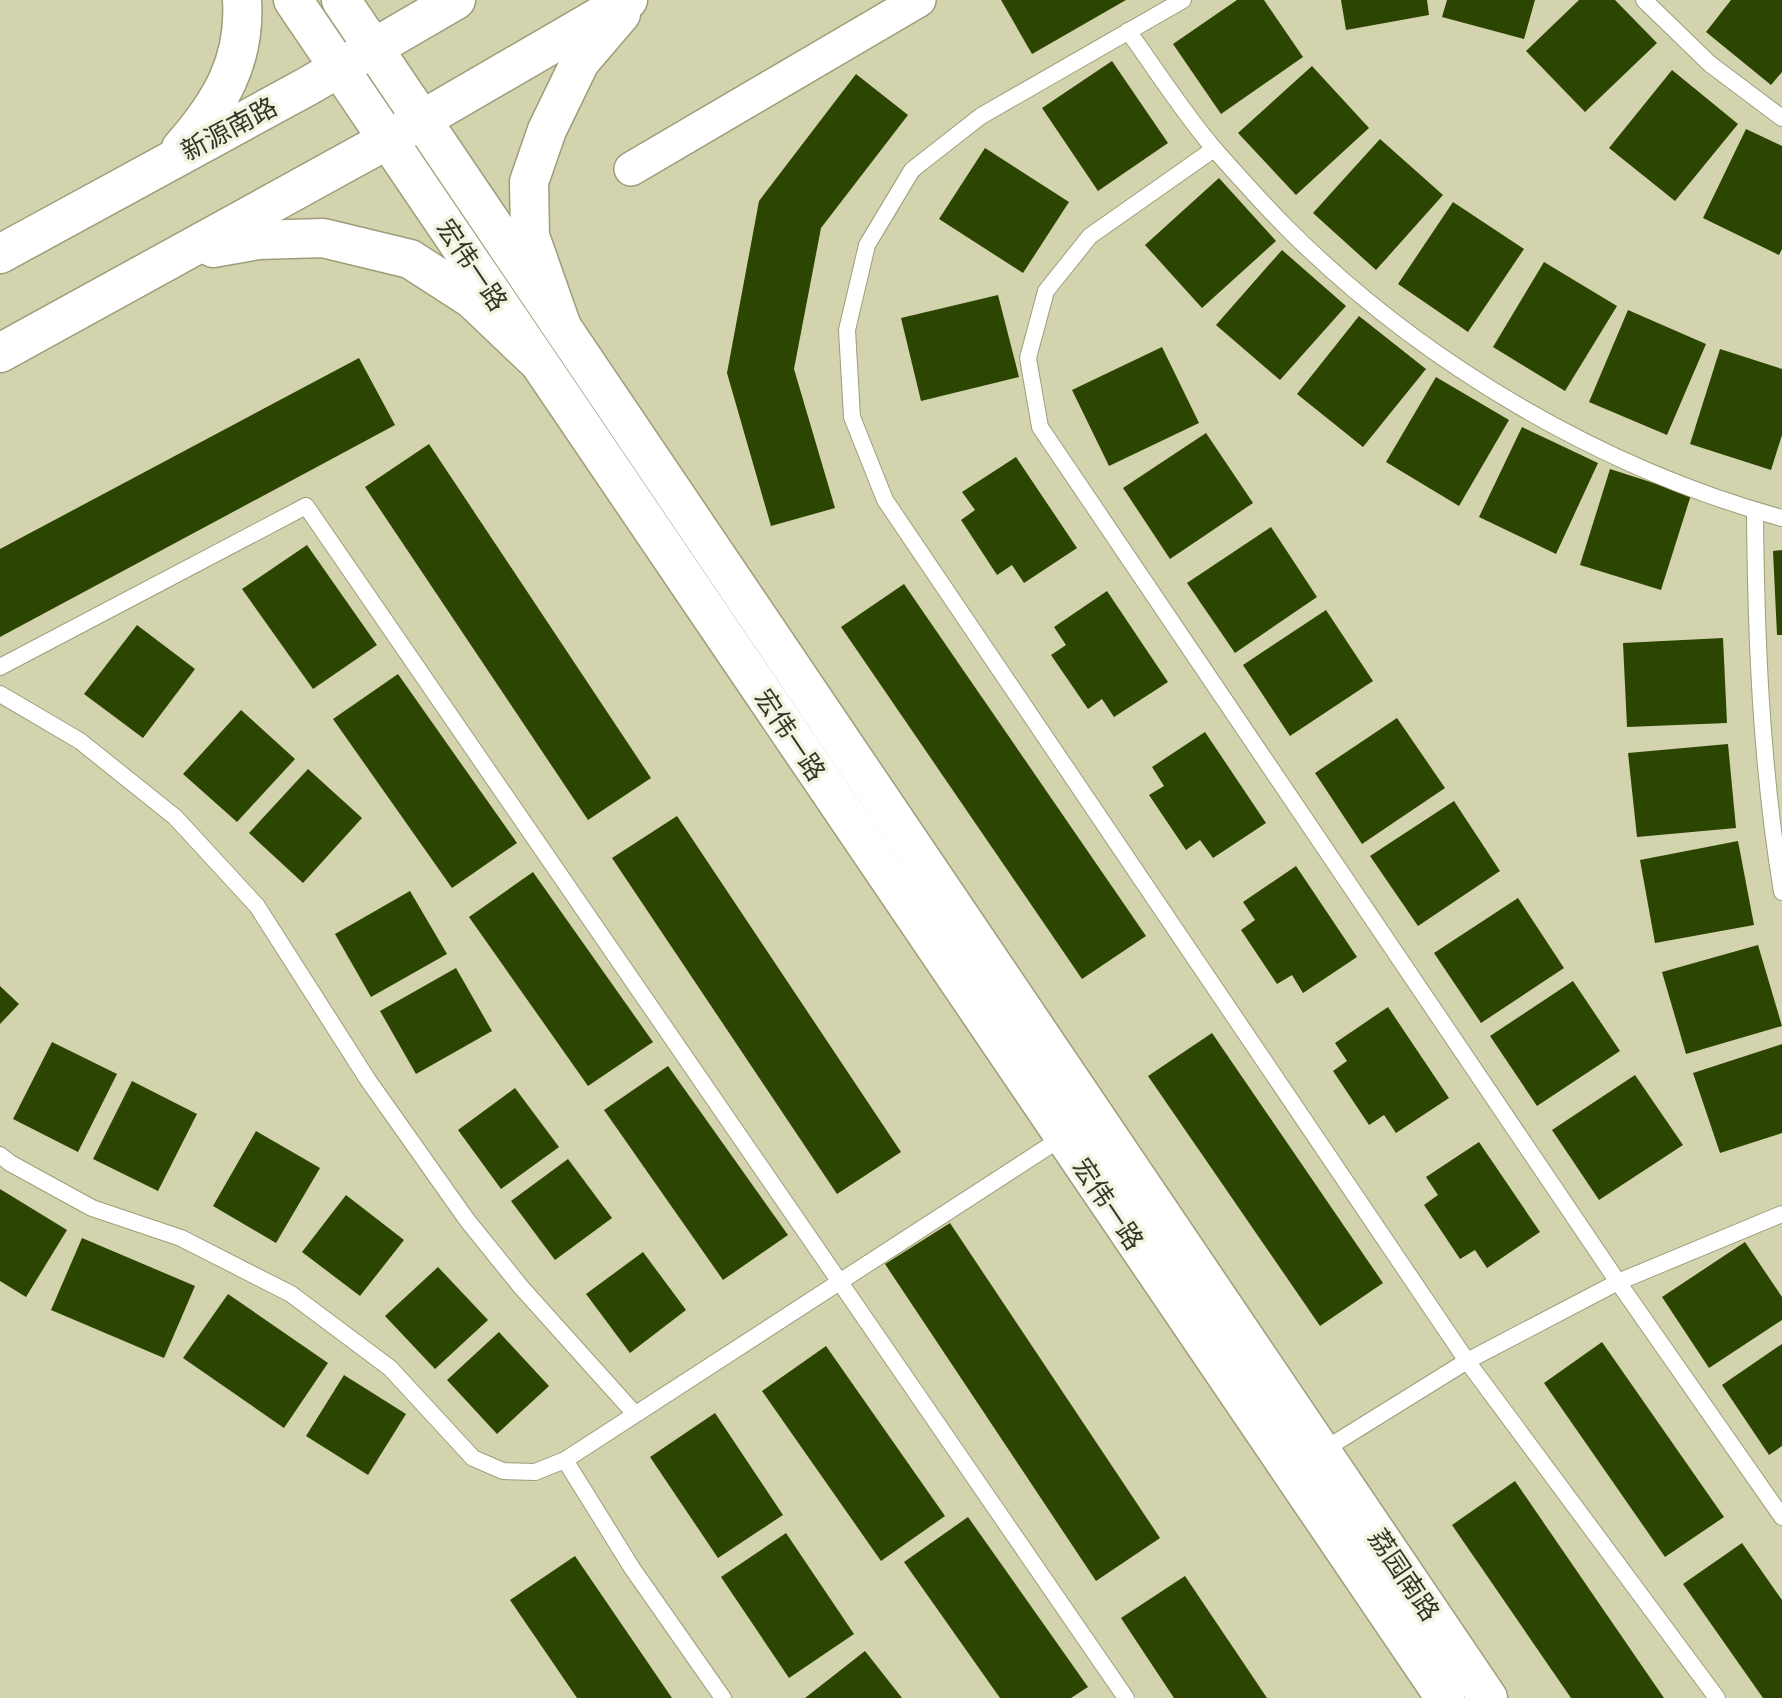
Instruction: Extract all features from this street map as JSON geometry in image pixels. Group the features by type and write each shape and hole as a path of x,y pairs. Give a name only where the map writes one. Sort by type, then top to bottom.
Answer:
{"main road":[{"path":"167,163 205,120 233,72 244,26 242,0"},
{"name":"宏伟一路","path":"293,0 1063,1137 1304,1460"},
{"name":"宏伟一路","path":"341,0 562,327 1304,1460"},
{"name":"新源南路","path":"0,254 339,68 456,0"},
{"path":"0,353 387,140 630,0"},
{"path":"562,327 530,236 529,182 547,130 580,62 630,0"},
{"path":"180,255 258,240 323,238 410,259 472,299 535,359"},
{"name":"荔园南路","path":"1304,1460 1445,1698"},
{"name":"荔园南路","path":"1304,1460 1488,1698"}],"street":[{"path":"631,169 919,0"}],"lane":[{"path":"1183,0 981,116 912,170 867,245 846,330 852,417 885,500 1467,1361 1717,1698"},
{"path":"1644,0 1710,64 1782,118"},
{"path":"1128,32 1214,149 1298,239 1370,303 1459,368 1552,425 1639,467 1755,511 1782,518"},
{"path":"1214,149 1090,236 1046,291 1028,358 1040,427 1618,1282 1782,1517"},
{"path":"0,667 306,506 1126,1698"},
{"path":"1755,511 1755,624 1762,737 1782,892"},
{"path":"0,694 80,741 175,817 257,906 368,1080 467,1220 576,1352 635,1414"},
{"path":"0,1155 93,1208 181,1238 290,1294 390,1368 473,1458 503,1471 536,1472 565,1460 1063,1137"},
{"path":"1304,1460 1467,1361 1618,1282 1782,1214"},
{"path":"565,1460 632,1568 723,1698"}],"building":[{"path":"1001,0 1126,0 1032,54"},
{"path":"1237,0 1264,0 1303,57 1221,114 1173,44"},
{"path":"1341,0 1427,0 1429,15 1346,30"},
{"path":"1447,0 1535,0 1524,39 1442,17"},
{"path":"1579,0 1615,0 1657,43 1585,112 1526,51"},
{"path":"1731,0 1782,0 1782,72 1771,85 1706,32"},
{"path":"1112,61 1168,143 1098,191 1042,108"},
{"path":"1312,66 1369,128 1296,195 1238,133"},
{"path":"1672,70 1738,124 1675,201 1609,148"},
{"path":"856,74 908,115 821,228 794,369 835,508 771,526 727,373 759,201"},
{"path":"1746,129 1782,146 1782,249 1779,255 1703,218"},
{"path":"1380,139 1443,195 1376,270 1313,213"},
{"path":"985,148 1069,202 1023,273 939,219"},
{"path":"1219,178 1276,241 1202,308 1145,245"},
{"path":"1453,202 1524,249 1468,332 1398,284"},
{"path":"1282,250 1346,306 1280,380 1216,325"},
{"path":"1544,262 1617,306 1565,391 1493,347"},
{"path":"998,295 1019,377 921,401 901,318"},
{"path":"1628,310 1706,344 1667,435 1589,402"},
{"path":"1359,316 1426,369 1363,447 1297,394"},
{"path":"1162,347 1199,423 1109,466 1072,390"},
{"path":"1720,349 1782,369 1782,435 1771,470 1690,444"},
{"path":"359,358 395,425 0,637 0,549"},
{"path":"1436,377 1509,420 1459,506 1386,462"},
{"path":"1522,427 1598,463 1556,554 1479,517"},
{"path":"1206,433 1253,503 1170,559 1123,488"},
{"path":"429,444 651,778 588,820 365,487"},
{"path":"1016,457 1077,548 1024,583 1012,565 997,575 961,520 975,510 962,492"},
{"path":"1610,469 1691,495 1661,590 1580,565"},
{"path":"1271,527 1317,597 1235,653 1187,583"},
{"path":"307,545 377,645 313,689 242,589"},
{"path":"1782,550 1782,635 1777,635 1773,551"},
{"path":"904,584 1146,936 1082,979 841,627"},
{"path":"1107,591 1168,682 1114,717 1102,699 1088,709 1051,655 1066,645 1054,627"},
{"path":"1326,610 1373,681 1290,736 1243,665"},
{"path":"137,625 195,669 143,738 84,694"},
{"path":"1723,638 1727,723 1627,727 1623,643"},
{"path":"398,674 517,843 452,888 333,719"},
{"path":"241,710 295,759 237,822 183,774"},
{"path":"1397,718 1445,788 1362,844 1315,773"},
{"path":"1205,732 1266,823 1213,858 1200,840 1186,850 1149,795 1164,786 1152,767"},
{"path":"1728,744 1736,828 1637,837 1628,753"},
{"path":"308,769 362,818 303,883 249,833"},
{"path":"1454,801 1500,871 1418,926 1370,856"},
{"path":"677,816 901,1152 837,1194 612,858"},
{"path":"1738,841 1754,925 1655,943 1640,860"},
{"path":"1296,866 1357,957 1303,993 1292,975 1277,984 1241,930 1255,920 1243,902"},
{"path":"533,872 653,1042 588,1086 469,917"},
{"path":"410,891 447,954 371,997 335,934"},
{"path":"1518,898 1564,968 1481,1023 1434,953"},
{"path":"1758,945 1782,1026 1686,1054 1662,972"},
{"path":"456,968 492,1031 416,1074 380,1011"},
{"path":"1573,981 1620,1051 1537,1106 1490,1036"},
{"path":"0,986 19,1004 0,1024"},
{"path":"1388,1007 1449,1098 1396,1133 1384,1115 1369,1125 1333,1071 1347,1061 1335,1043"},
{"path":"1212,1033 1383,1283 1320,1326 1148,1076"},
{"path":"52,1042 117,1074 78,1152 13,1119"},
{"path":"1782,1044 1782,1133 1720,1153 1693,1073"},
{"path":"668,1066 788,1235 723,1280 604,1110"},
{"path":"1635,1075 1683,1145 1599,1200 1552,1130"},
{"path":"132,1081 197,1114 158,1191 93,1159"},
{"path":"515,1088 559,1147 501,1189 458,1130"},
{"path":"256,1131 320,1168 276,1243 213,1206"},
{"path":"1479,1142 1540,1232 1487,1268 1475,1250 1460,1259 1424,1205 1438,1195 1426,1177"},
{"path":"568,1159 612,1218 555,1260 511,1201"},
{"path":"0,1189 67,1230 26,1297 0,1281"},
{"path":"346,1195 404,1240 360,1296 302,1252"},
{"path":"950,1223 1160,1538 1096,1581 885,1264"},
{"path":"82,1238 195,1286 164,1358 51,1310"},
{"path":"1745,1242 1782,1297 1782,1320 1709,1368 1662,1297"},
{"path":"643,1252 686,1310 630,1353 586,1294"},
{"path":"438,1267 488,1320 435,1369 385,1316"},
{"path":"228,1294 328,1363 284,1428 183,1358"},
{"path":"499,1332 549,1386 497,1434 447,1380"},
{"path":"1602,1342 1724,1517 1665,1557 1544,1383"},
{"path":"1782,1344 1782,1446 1769,1455 1722,1385"},
{"path":"826,1346 945,1516 881,1561 762,1391"},
{"path":"344,1375 406,1414 368,1475 306,1436"},
{"path":"715,1413 783,1515 718,1558 650,1457"},
{"path":"1515,1481 1664,1698 1571,1698 1452,1525"},
{"path":"968,1517 1088,1687 1071,1698 1000,1698 904,1562"},
{"path":"786,1533 854,1634 789,1678 721,1577"},
{"path":"1742,1543 1782,1600 1782,1698 1763,1698 1683,1584"},
{"path":"575,1556 672,1698 577,1698 510,1600"},
{"path":"1185,1576 1267,1698 1174,1698 1121,1618"},
{"path":"865,1651 902,1698 805,1698"}]}
